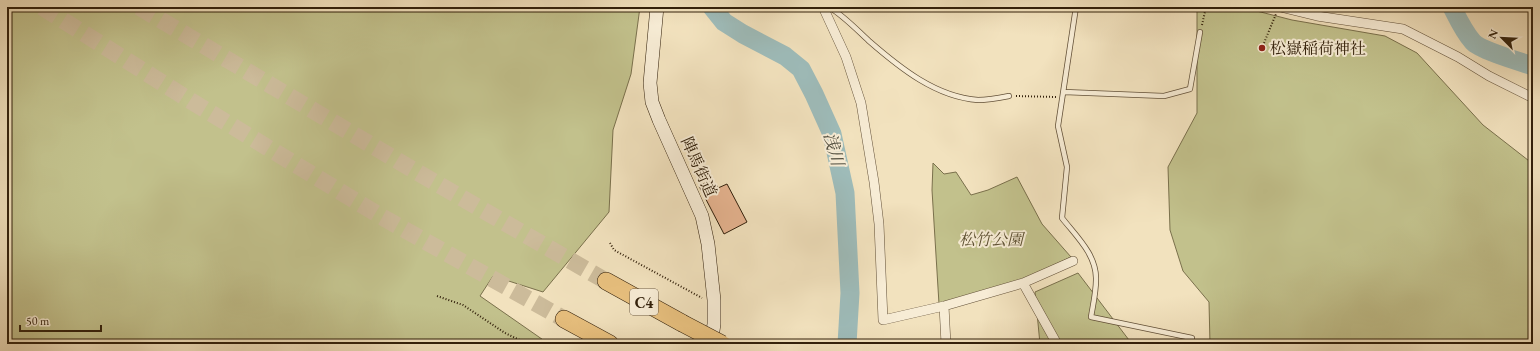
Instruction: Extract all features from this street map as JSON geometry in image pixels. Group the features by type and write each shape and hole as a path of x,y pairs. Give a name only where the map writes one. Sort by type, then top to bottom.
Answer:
{"highway":[{"name":"C4","path":"606,281 722,344"},
{"path":"564,320 610,344"}],"main road":[{"name":"陣馬街道","path":"657,7 650,83 652,102 702,216 708,244 714,300 714,324 711,344"}],"street":[{"path":"823,7 846,58 861,103 874,182 878,217 883,320 944,306 1023,283 1073,261"},
{"path":"1280,7 1317,16 1402,29 1458,56 1489,76 1533,98"},
{"path":"1023,283 1056,344"},
{"path":"944,306 946,344"}],"lane":[{"path":"829,7 848,20 892,61 909,73 939,89 962,98 980,100 1009,96"},
{"path":"1076,7 1058,126 1067,167 1062,218 1090,255 1095,266 1096,279 1091,317 1192,338"},
{"path":"1064,92 1164,96 1190,89 1200,32"}],"path":[{"path":"1200,32 1206,7"},
{"path":"1264,42 1275,17"},
{"path":"1009,96 1063,98"},
{"path":"610,243 614,250 701,298 714,300"},
{"path":"437,296 463,305 505,334 528,344"}],"green space":[{"path":"7,7 640,7 631,74 613,130 609,212 543,292 493,276 480,296 549,344 7,344"},
{"path":"1204,7 1241,7 1292,20 1385,36 1417,53 1483,125 1533,164 1533,344 1210,344 1209,302 1183,271 1170,230 1168,167 1197,113 1197,10"},
{"name":"松竹公園","path":"933,163 944,174 956,172 971,195 988,190 1017,177 1042,224 1071,257 1022,280 939,304 932,190"},
{"path":"1078,273 1132,344 1040,344 1035,292"}],"building":[{"path":"709,181 711,186 716,184 718,188 727,184 747,222 724,234 699,186"}],"waterway":[{"name":"浅川","path":"712,7 724,22 743,34 785,56 801,69 832,134 845,193 850,293 847,344"},
{"path":"1452,7 1461,25 1473,42 1477,45 1501,56 1533,66"}],"tunnel":[{"path":"42,7 191,101 382,217 564,319"},
{"path":"139,7 410,168 606,281"}],"place":[{"name":"松嶽稲荷神社","path":"1262,48"}]}
